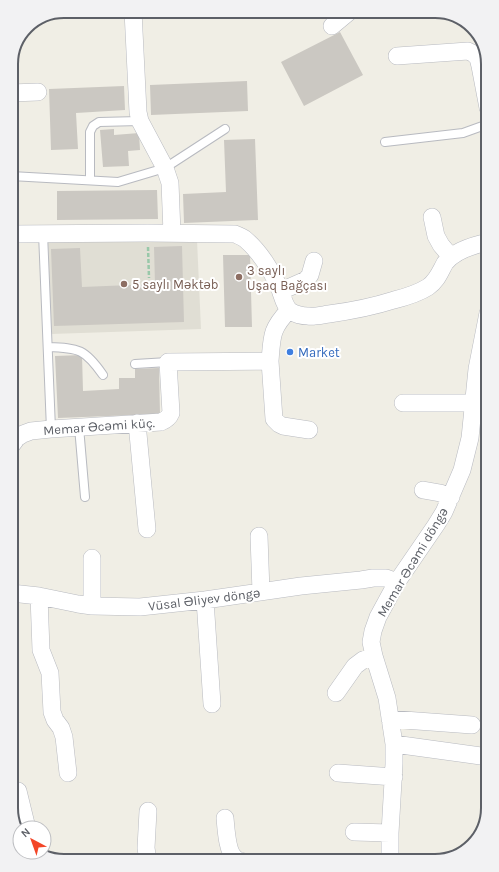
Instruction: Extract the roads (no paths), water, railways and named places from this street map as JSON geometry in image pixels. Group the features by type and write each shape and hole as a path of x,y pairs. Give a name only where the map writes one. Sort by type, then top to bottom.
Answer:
{"street":[{"path":"133,18 138,112 140,121 165,168 170,183 172,233"},
{"path":"332,26 342,18"},
{"path":"397,56 468,51 478,58 481,71"},
{"path":"18,93 38,92"},
{"path":"432,217 436,236 440,245 451,257"},
{"path":"18,234 235,234 244,238 261,257 281,291 289,310 299,315 309,316 347,312 376,306 414,294 429,287 437,280 451,257 462,250 481,243"},
{"path":"281,291 306,280 310,275 314,261"},
{"path":"289,310 276,325 272,336 270,361 274,419 283,426 309,430"},
{"name":"Memar Əcəmi döngə","path":"390,854 394,744 387,698 371,642 378,617 397,582 436,525 451,498 462,470 467,456 470,438 477,369 481,349"},
{"path":"168,362 270,361"},
{"name":"Memar Əcəmi küç.","path":"18,436 31,431 51,428 161,422 166,420 170,416 168,362"},
{"path":"403,403 473,403"},
{"path":"138,423 147,529"},
{"path":"423,490 440,493 451,498"},
{"path":"259,536 261,592"},
{"path":"92,558 92,606"},
{"name":"Vüsal Əliyev döngə","path":"18,594 39,596 92,606 140,606 205,600 301,586 373,578 386,578 397,582"},
{"path":"39,596 41,650 50,673 52,712 64,737 68,773"},
{"path":"205,600 212,704"},
{"path":"336,693 355,666 363,660 374,656"},
{"path":"390,719 472,725"},
{"path":"394,744 481,756"},
{"path":"338,773 394,777"},
{"path":"18,791 25,820"},
{"path":"147,854 148,811"},
{"path":"225,818 228,843 232,854"},
{"path":"354,832 390,833"}],"lane":[{"path":"90,180 90,132 92,126 99,122 140,121"},
{"path":"385,142 464,133 481,127"},
{"path":"18,176 118,182 165,168 225,129"},
{"path":"43,234 51,428"},
{"path":"48,347 70,348 85,354 95,363 103,375"},
{"path":"135,364 168,362"},
{"path":"79,427 86,496"}],"place":[{"name":"3 saylı Uşaq Bağçası","path":"239,277"},
{"name":"5 saylı Məktəb","path":"124,284"},
{"name":"Market","path":"290,352"}]}
